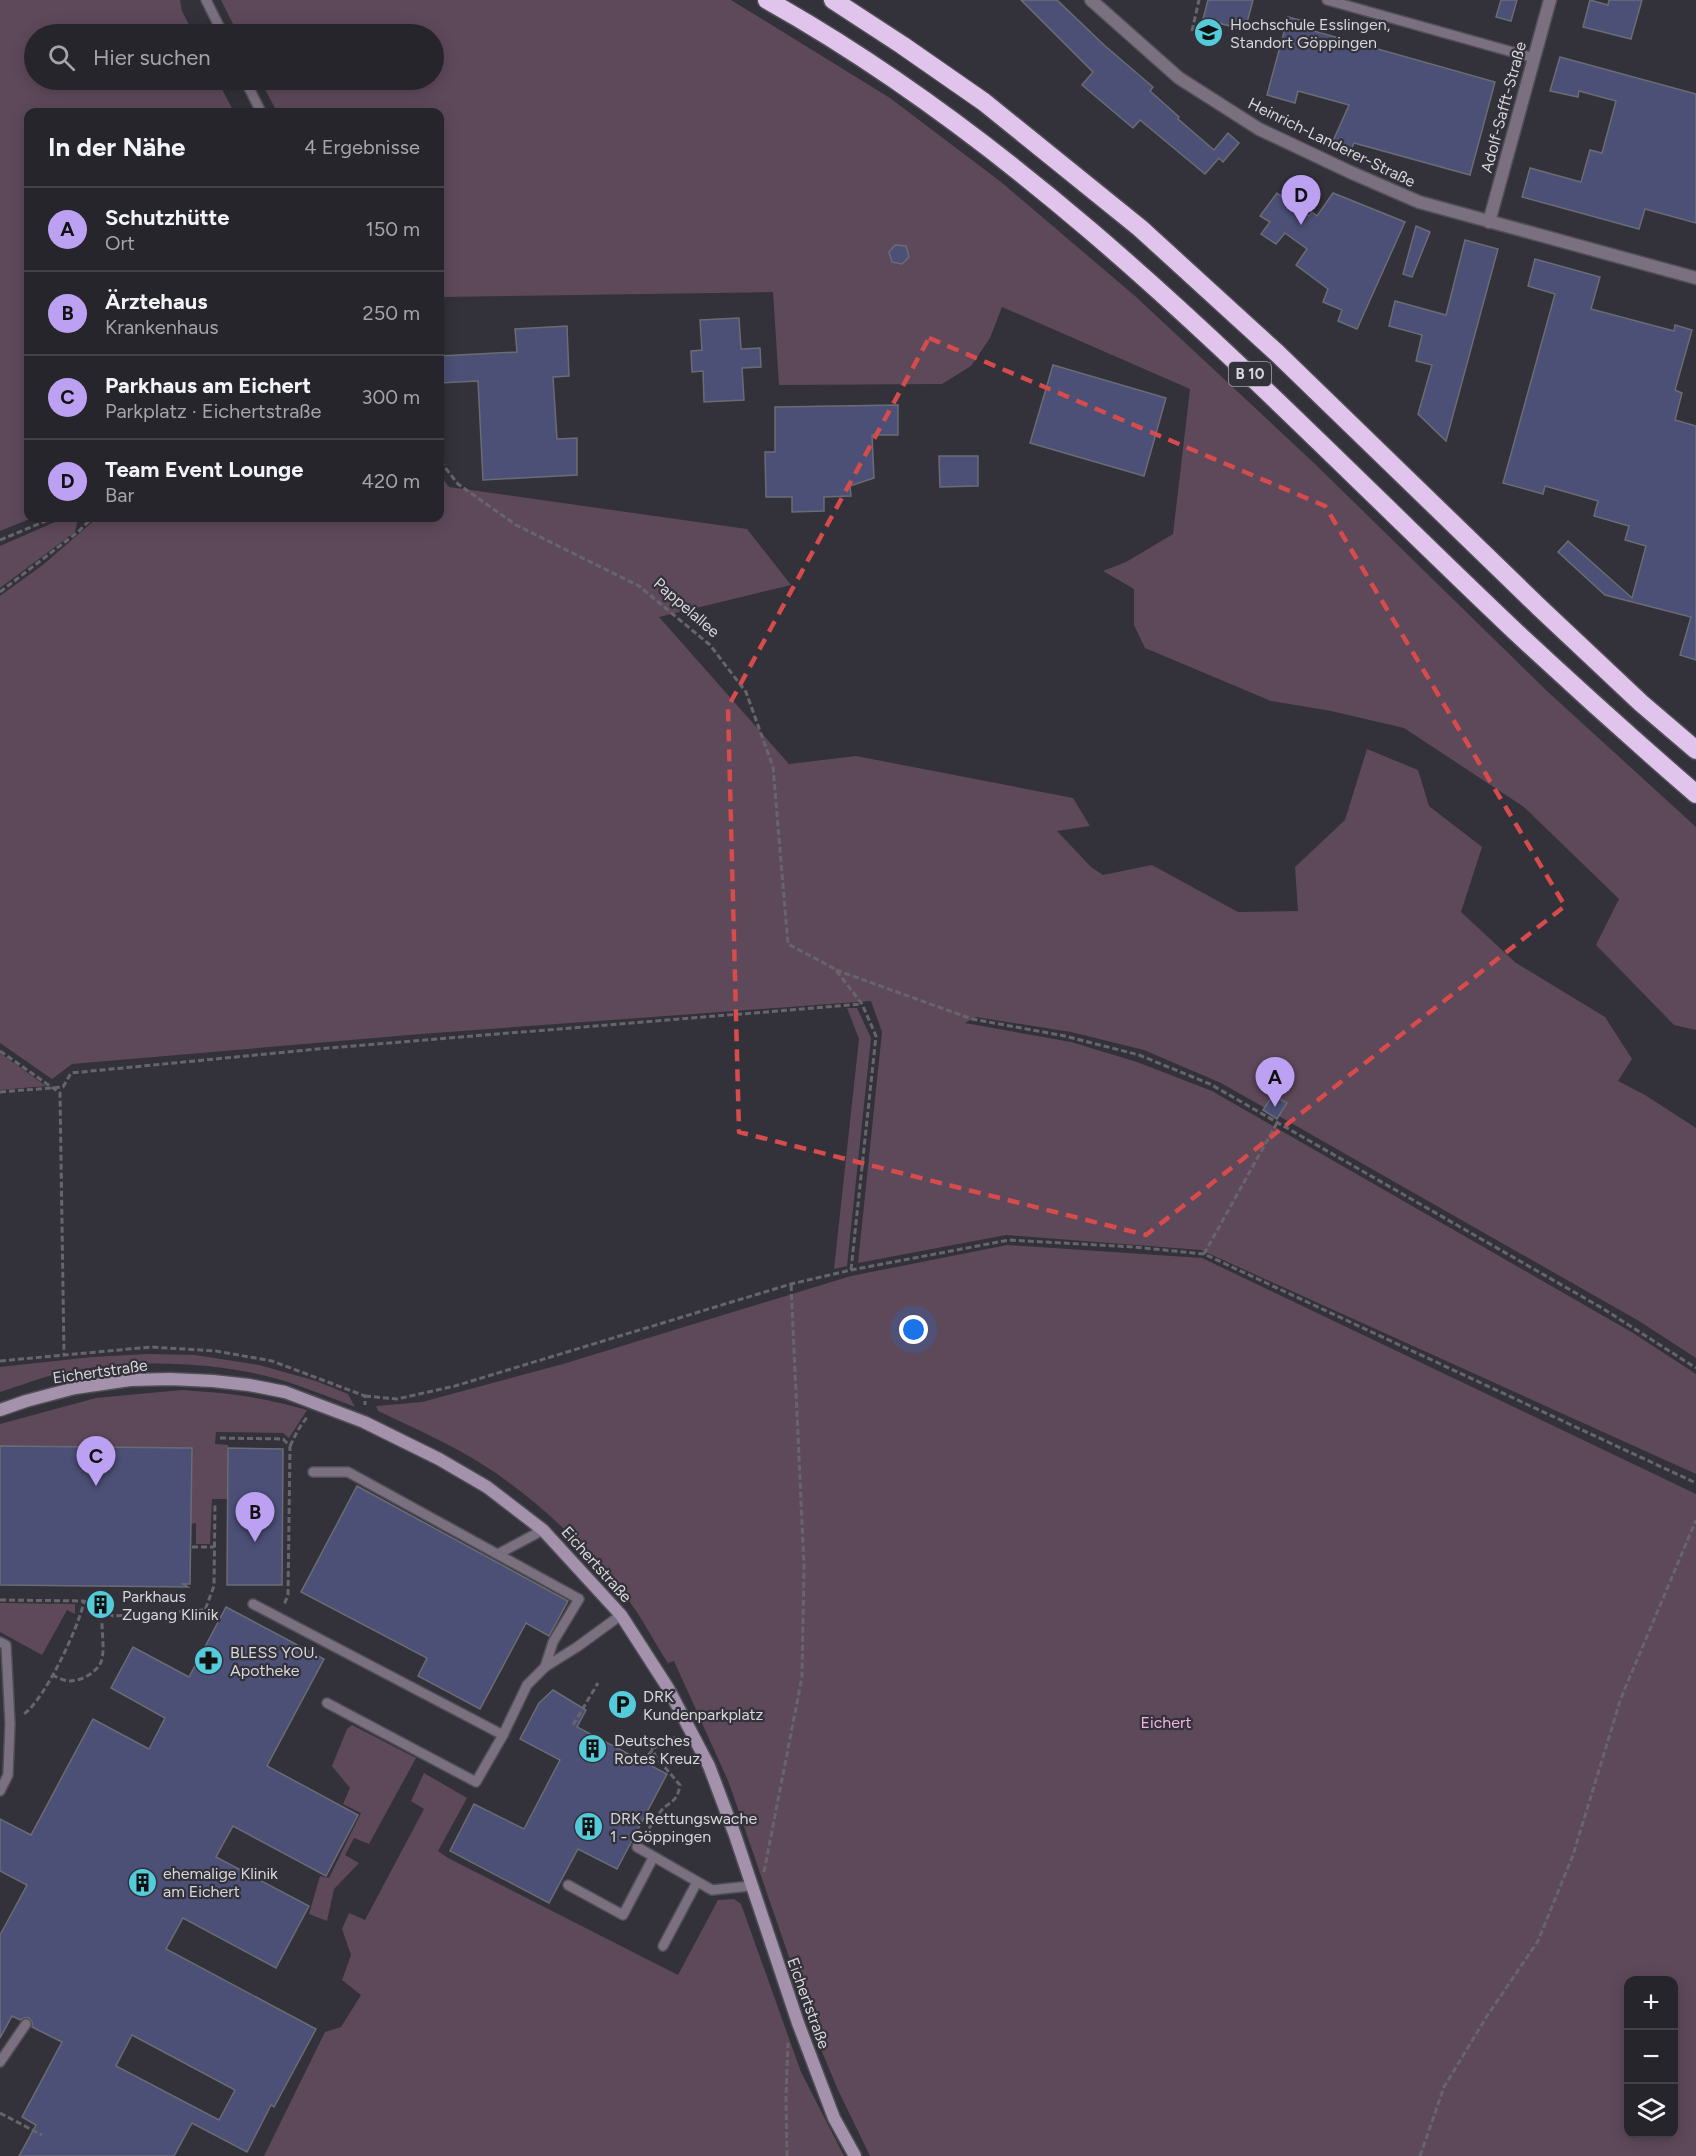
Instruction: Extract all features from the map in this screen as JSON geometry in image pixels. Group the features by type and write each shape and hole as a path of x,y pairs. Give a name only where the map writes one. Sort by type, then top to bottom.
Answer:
{"highway":[{"name":"B 10","path":"767,0 799,18 886,75 965,130 1121,256 1258,381 1518,634 1696,794"},
{"name":"B 10","path":"833,0 903,45 984,102 1140,228 1277,353 1547,615 1641,703 1696,750"}],"street":[{"name":"Heinrich-Landerer-Straße","path":"1091,0 1174,74 1259,129 1350,172 1419,202 1696,278"},
{"name":"Adolf-Safft-Straße","path":"1489,222 1550,0"},
{"name":"Eichertstraße","path":"0,1410 75,1388 130,1380 213,1381 285,1392 364,1422 439,1459 487,1487 543,1530 621,1615 668,1689 709,1766 735,1835 750,1886 798,2023 834,2118 855,2156"}],"lane":[{"path":"206,0 218,24"},
{"path":"1327,0 1534,58"},
{"path":"250,90 259,108"},
{"path":"312,1472 348,1472 579,1599 553,1642 544,1667"},
{"path":"498,1554 543,1530"},
{"path":"253,1604 503,1735"},
{"path":"327,1703 476,1782 503,1735 527,1685 544,1667 577,1647 621,1615"},
{"path":"0,1642 6,1645 10,1724 8,1775 0,1791"},
{"path":"637,1847 712,1890 750,1886"},
{"path":"568,1885 623,1915 653,1858"},
{"path":"663,1946 697,1882"},
{"path":"0,2062 26,2024"}],"path":[{"path":"1192,31 1199,0"},
{"name":"Pappelallee","path":"444,466 458,484 516,525 639,586 710,645 746,692 773,767 788,944 835,969"},
{"path":"0,540 43,522"},
{"path":"0,592 80,531 88,522"},
{"path":"835,969 862,1004 876,1036 851,1270"},
{"path":"835,969 972,1019 1065,1036 1139,1055 1210,1084 1602,1308 1696,1368"},
{"path":"0,1092 63,1087 71,1073 328,1048 862,1004"},
{"path":"0,1051 60,1093 64,1354"},
{"path":"1204,1254 1278,1121"},
{"path":"365,1396 397,1399 455,1386 791,1284 851,1270 1009,1240 1134,1247 1204,1254 1696,1483"},
{"path":"750,1886 765,1870 802,1677 804,1566 791,1284"},
{"path":"278,1618 288,1595 290,1446 308,1416"},
{"path":"220,1438 284,1439 290,1446"},
{"path":"0,1600 84,1601 113,1616 205,1610 214,1586 215,1503"},
{"path":"1420,2156 1444,2087 1487,2016 1538,1941 1573,1855 1622,1698 1696,1520"},
{"path":"192,1547 214,1547"},
{"path":"10,1724 33,1708 81,1616 84,1601"},
{"path":"52,1675 68,1682 82,1679 95,1670 101,1662 102,1623"},
{"path":"573,1725 598,1683"},
{"path":"645,1762 652,1749 660,1742 691,1732"},
{"path":"637,1847 662,1810 672,1804 678,1796 680,1785 656,1757 646,1735"},
{"path":"786,2155 788,2042 798,2023"},
{"path":"0,2113 42,2135"}],"highlighted area":[{"path":"929,338 1325,506 1565,906 1146,1235 739,1132 728,707"}],"green space":[{"path":"0,0 180,0 182,11 189,24 24,24 24,90 222,90 232,108 24,108 24,521 0,531"},
{"path":"221,0 731,0 890,98 1001,182 1135,296 1315,464 1547,691 1696,827 1696,1030 1674,1025 1596,945 1619,899 1524,807 1404,728 1331,711 1271,701 1145,648 1134,625 1134,589 1103,571 1126,562 1173,534 1190,389 1002,307 990,338 971,366 942,384 779,385 773,292 444,297 444,108 275,108 265,90 444,90 444,24 233,24"},
{"path":"444,480 449,487 747,529 791,585 659,617 789,764 856,756 1073,798 1090,826 1057,831 1091,867 1103,875 1152,865 1238,912 1298,911 1295,867 1345,820 1367,749 1418,770 1429,806 1482,847 1461,912 1516,963 1605,1017 1632,1059 1618,1081 1645,1095 1696,1128 1696,1358 1639,1321 1221,1083 1144,1050 1071,1032 976,1017 965,1023 1071,1042 1137,1062 1212,1091 1633,1333 1696,1374 1696,1474 1201,1250 1006,1235 858,1263 882,1032 871,1001 421,1034 72,1064 52,1079 0,1043 0,596 44,564 92,522 444,522"},
{"path":"55,522 77,522 75,532 0,588 0,546"},
{"path":"847,1008 857,1008 871,1038 847,1266 834,1269 859,1039"},
{"path":"0,1053 46,1086 0,1090"},
{"name":"Eichert","path":"1007,1245 1202,1258 1696,1494 1696,2156 870,2156 820,2047 729,1783 674,1661 668,1663 637,1613 612,1579 579,1543 542,1509 485,1466 446,1443 378,1411 376,1406 422,1402 563,1364 851,1276"},
{"path":"148,1354 195,1355 259,1365 316,1381 348,1394 355,1407 294,1384 259,1374 232,1369 174,1364 88,1368 46,1377 0,1392 0,1367 92,1357"},
{"path":"182,1390 245,1396 307,1410 289,1438 283,1433 216,1432 215,1444 228,1445 228,1499 212,1499 210,1544 196,1544 196,1523 191,1524 0,1446 0,1424 96,1398"},
{"path":"0,1603 75,1604 75,1614 67,1610 42,1655 0,1632"},
{"path":"352,1725 416,1758 369,1844 354,1838 345,1855 359,1863 334,1889 327,1921 309,1914 320,1876 329,1878 361,1813 343,1804 350,1788 332,1766 347,1729"},
{"path":"424,1773 467,1798 438,1851 678,1975 718,1900 734,1899 741,1904 801,2072 844,2156 264,2156 325,2032 341,2027 361,1995 342,1980 351,1955 342,1929 349,1913 365,1920 424,1809 411,1801"}],"building":[{"path":"1021,0 1057,0 1153,87 1150,91 1214,150 1228,133 1239,143 1223,162 1219,158 1205,174 1140,120 1133,128 1082,85 1093,72"},
{"path":"1208,0 1253,0 1245,30 1203,19"},
{"path":"1501,0 1517,0 1511,21 1496,17"},
{"path":"1590,0 1608,5 1609,0 1642,0 1631,39 1583,27"},
{"path":"1288,17 1315,24 1314,31 1495,82 1470,175 1354,143 1351,150 1333,141 1349,105 1298,91 1295,103 1267,95"},
{"path":"1560,57 1696,94 1696,223 1645,209 1639,229 1522,197 1530,168 1581,182 1590,150 1602,153 1616,101 1579,91 1578,97 1550,91"},
{"path":"1277,193 1309,216 1312,212 1317,216 1333,193 1405,222 1357,329 1338,321 1342,310 1323,302 1328,289 1296,265 1307,249 1285,233 1276,244 1261,234 1270,222 1260,216"},
{"path":"1416,226 1430,232 1412,277 1403,274"},
{"path":"1465,240 1498,249 1446,441 1418,414 1432,365 1416,361 1422,335 1389,326 1395,301 1446,315"},
{"path":"895,245 906,246 909,257 902,264 892,262 889,252"},
{"path":"1535,259 1600,277 1591,309 1674,331 1675,325 1692,330 1675,390 1682,393 1675,420 1696,426 1696,660 1680,655 1691,617 1605,595 1558,552 1568,541 1632,598 1646,546 1625,540 1629,526 1594,516 1598,501 1545,486 1543,494 1503,483 1555,294 1528,286"},
{"path":"739,318 741,349 760,348 761,367 742,368 744,400 704,402 703,371 692,372 691,351 702,350 700,320"},
{"path":"567,326 569,376 553,377 557,439 577,438 577,475 483,480 478,381 444,383 444,356 517,352 515,329"},
{"path":"1053,365 1166,398 1144,476 1030,443"},
{"path":"898,405 898,435 872,435 874,478 850,486 851,496 824,497 824,511 792,512 792,497 766,497 765,452 775,452 775,407"},
{"path":"939,456 978,456 978,486 940,487"},
{"path":"1273,1095 1287,1103 1277,1119 1263,1110"},
{"path":"0,1446 192,1448 190,1584 183,1584 188,1587 0,1585"},
{"path":"228,1448 283,1449 282,1585 227,1585"},
{"path":"357,1486 568,1601 549,1636 526,1623 480,1709 418,1676 427,1658 301,1592"},
{"name":"ehemalige Klinik am Eichert","path":"226,1607 324,1659 267,1766 358,1815 326,1876 233,1826 216,1857 309,1906 276,1968 183,1918 166,1949 316,2029 274,2107 271,2105 247,2152 192,2123 174,2156 19,2156 36,2125 22,2117 62,2042 32,2027 29,2018 20,2020 12,2016 0,2038 0,1935 27,1885 0,1871 0,1819 31,1835 93,1719 149,1749 165,1718 111,1688 133,1647 189,1677","holes":["132,2035 235,2090 219,2120 116,2066"]},
{"name":"DRK Rettungswache 1 - Göppingen","path":"553,1690 586,1710 577,1727 667,1774 617,1869 578,1849 549,1903 450,1851 474,1804 524,1829 560,1760 520,1739 539,1703"}],"place":[{"name":"Hochschule Esslingen, Standort Göppingen","path":"1209,33"},
{"name":"Team Event Lounge","path":"1301,225"},
{"name":"Schutzhütte","path":"1275,1107"},
{"name":"Parkhaus am Eichert","path":"96,1486"},
{"name":"Ärztehaus","path":"255,1542"},
{"name":"Parkhaus Zugang Klinik","path":"101,1605"},
{"name":"BLESS YOU. Apotheke","path":"209,1661"},
{"name":"DRK Kundenparkplatz","path":"622,1705"},
{"name":"Deutsches Rotes Kreuz","path":"593,1749"},
{"name":"DRK Rettungswache 1 - Göppingen","path":"589,1827"},
{"name":"ehemalige Klinik am Eichert","path":"142,1882"}]}
